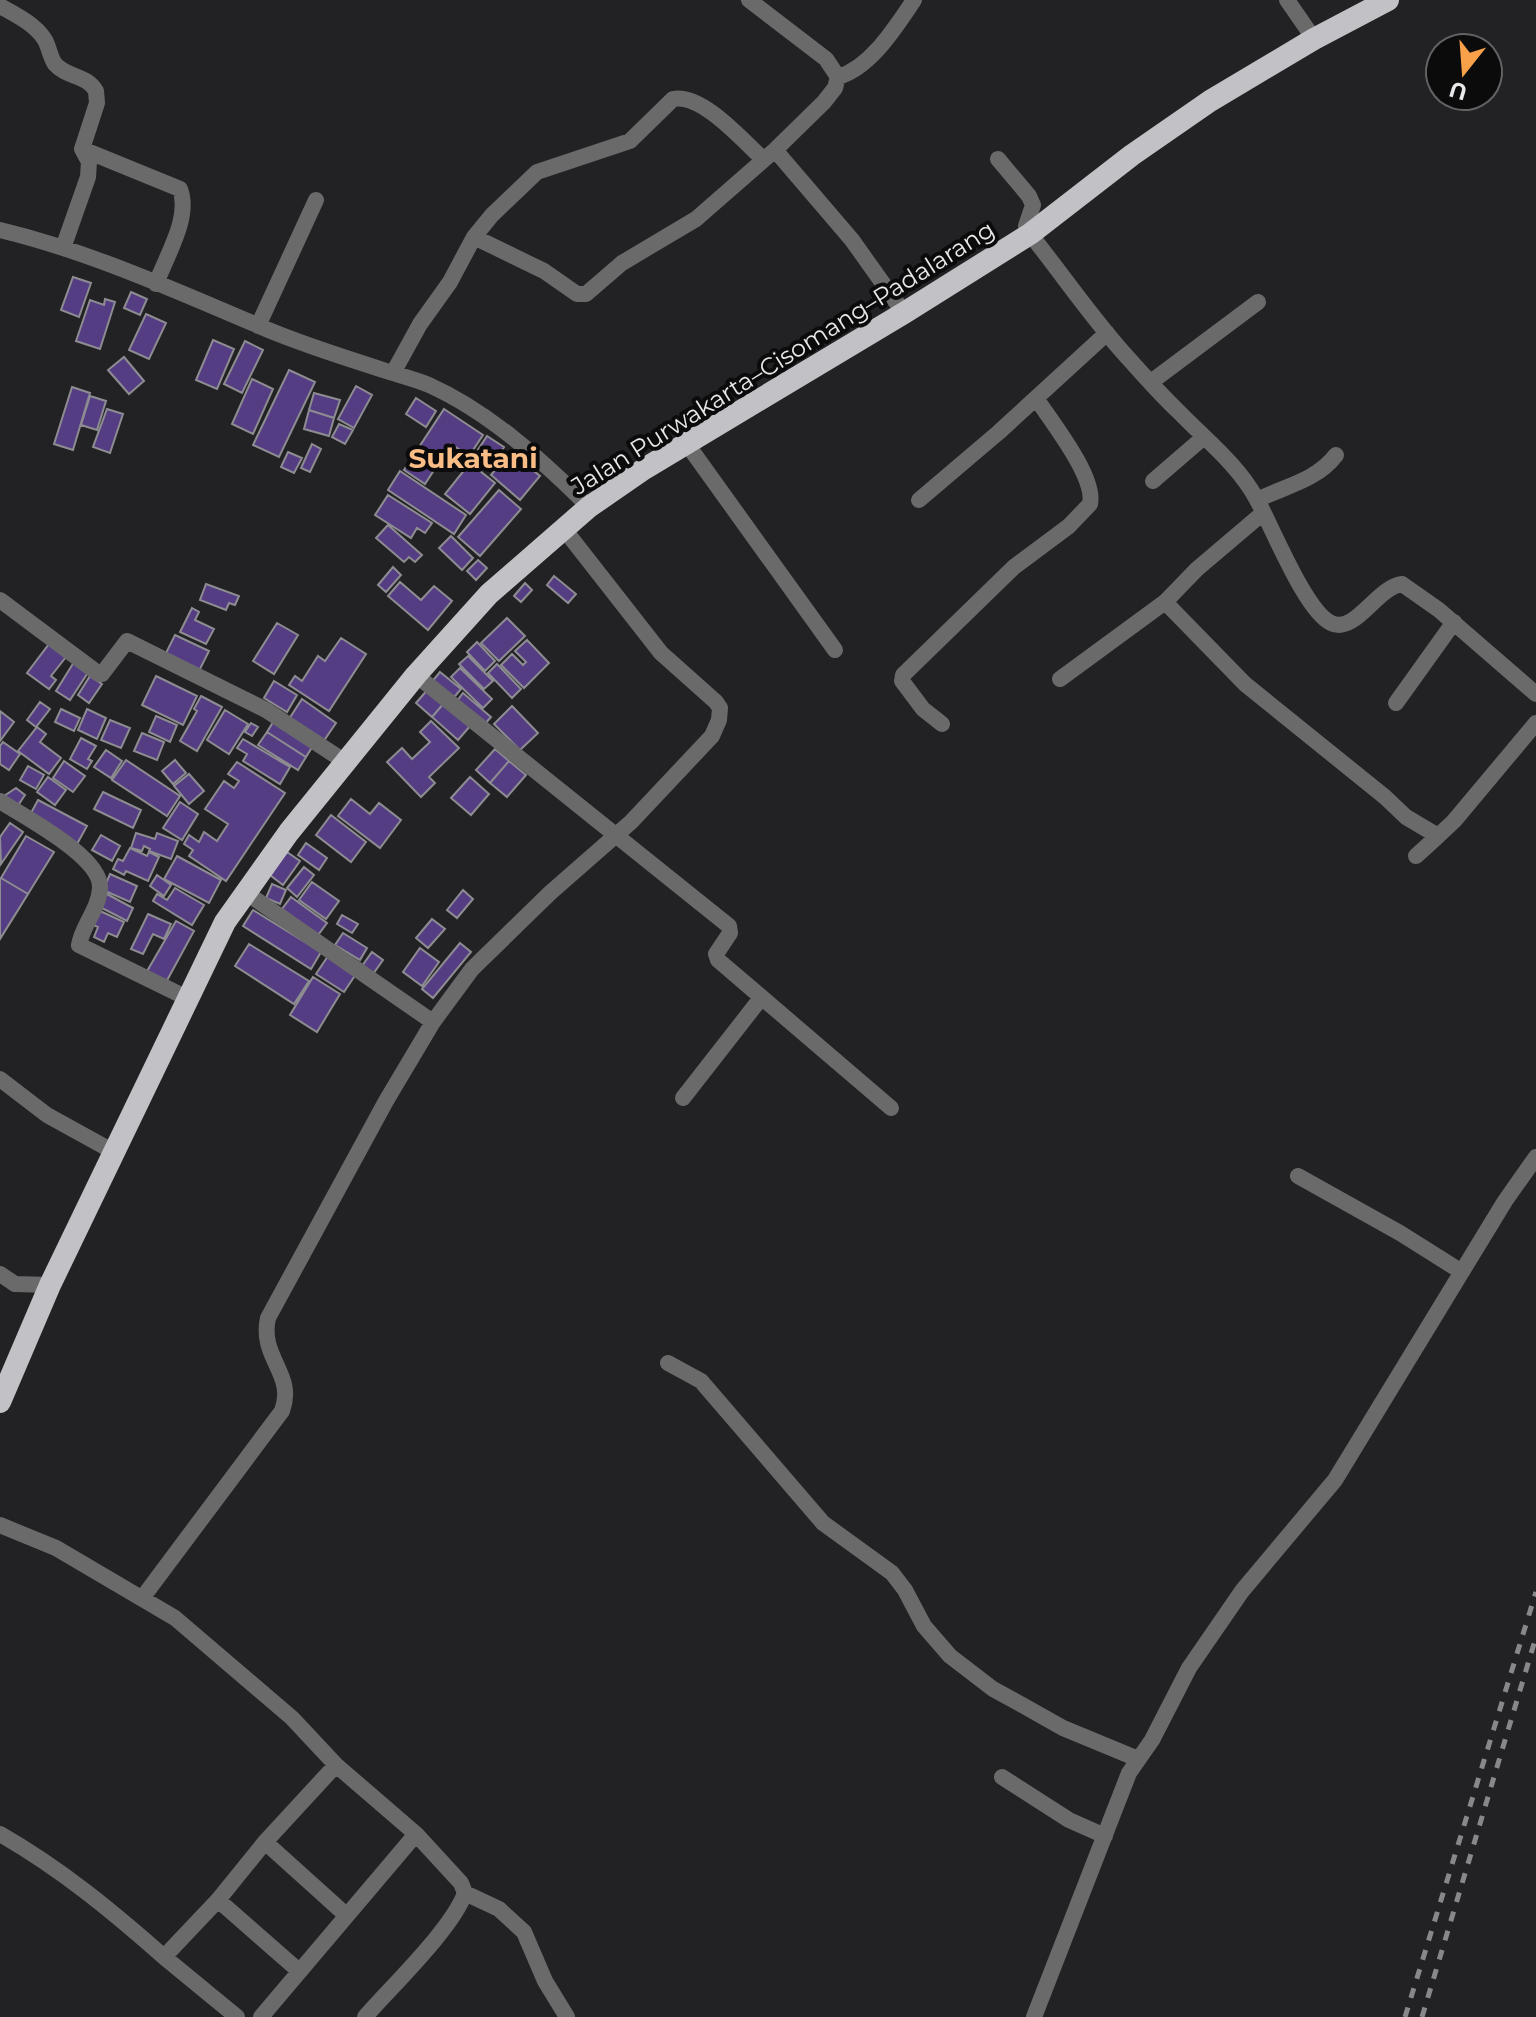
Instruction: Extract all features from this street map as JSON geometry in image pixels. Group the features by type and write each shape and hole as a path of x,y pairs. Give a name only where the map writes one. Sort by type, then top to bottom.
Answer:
{"highway":[{"name":"Jalan Purwakarta–Cisomang–Padalarang","path":"0,1402 50,1285 225,922 289,832 416,675 489,594 589,507 1030,234 1132,155 1210,101 1314,39 1388,0"}],"street":[{"path":"474,237 544,271 577,294 586,294 622,263 696,219 824,102 835,88 838,77 826,59 749,0"},
{"path":"838,77 854,70 870,56 914,0"},
{"path":"1287,0 1314,39"},
{"path":"0,6 37,30 46,41 54,63 65,71 85,78 96,91 97,103 82,149 89,162 88,177 63,248"},
{"path":"393,373 474,237 492,215 537,172 630,141 673,99 680,97 718,117 769,154 852,240 904,313"},
{"path":"82,149 180,189 183,200 181,218 156,284"},
{"path":"998,159 1033,205 1026,226 1030,234 1107,333 1233,466 1260,506 1317,610 1330,623 1344,625 1351,622 1384,591 1402,584 1454,622 1536,694"},
{"path":"258,326 316,200"},
{"path":"0,230 63,248 258,326 429,385 476,413 558,477 589,507"},
{"path":"1151,382 1258,302"},
{"path":"919,500 1107,333"},
{"path":"942,724 923,709 902,681 903,675 1014,567 1069,526 1090,504 1090,489 1080,466 1036,398"},
{"path":"1153,481 1204,437"},
{"path":"687,444 835,650"},
{"path":"1060,679 1165,602 1260,506 1325,469 1336,455"},
{"path":"143,1597 282,1411 287,1388 267,1344 265,1331 268,1318 386,1101 433,1022 472,969 550,893 615,836 712,736 719,720 720,708 661,653 564,529"},
{"path":"0,600 99,674 126,640 266,710 347,763"},
{"path":"1165,602 1245,684 1406,817 1438,836"},
{"path":"1396,703 1454,622"},
{"path":"416,675 729,926 730,933 716,954 717,958 891,1108"},
{"path":"1416,856 1454,821 1536,723"},
{"path":"0,801 76,851 91,863 99,876 101,884 96,908 78,944 187,998"},
{"path":"245,892 433,1022"},
{"path":"683,1098 761,998"},
{"path":"0,1079 47,1115 114,1152"},
{"path":"1034,2017 1129,1773 1152,1740 1189,1668 1242,1591 1335,1480 1536,1157"},
{"path":"1298,1176 1462,1272"},
{"path":"0,1274 15,1284 50,1285"},
{"path":"668,1363 701,1381 823,1523 892,1573 924,1626 950,1656 993,1689 1063,1728 1138,1759"},
{"path":"0,1525 56,1548 175,1618 292,1718 336,1765 416,1834 461,1883 465,1893 462,1903 365,2017"},
{"path":"164,1957 336,1765"},
{"path":"1002,1777 1069,1820 1105,1836"},
{"path":"0,1834 86,1890 237,2017"},
{"path":"261,2017 416,1834"},
{"path":"265,1842 346,1915"},
{"path":"465,1893 499,1909 524,1932 545,1981 567,2017"},
{"path":"218,1900 299,1971"}],"building":[{"path":"73,277 91,283 79,317 61,310"},
{"path":"131,292 147,299 140,315 124,308"},
{"path":"105,299 115,302 100,349 76,341 90,300 104,305"},
{"path":"146,314 166,323 149,359 129,350"},
{"path":"213,340 234,349 217,389 196,380"},
{"path":"245,341 263,350 242,393 224,384"},
{"path":"124,357 144,381 129,394 108,370"},
{"path":"289,370 315,382 279,457 253,445"},
{"path":"252,379 273,389 253,434 232,424"},
{"path":"356,386 372,395 354,428 338,419"},
{"path":"72,387 90,393 73,450 54,444"},
{"path":"314,393 340,400 334,418 309,410"},
{"path":"90,396 106,401 97,430 81,425"},
{"path":"416,398 436,411 426,427 406,414"},
{"path":"107,409 123,414 110,453 93,447"},
{"path":"444,409 483,435 469,456 451,444 425,484 404,470"},
{"path":"309,410 334,418 329,436 304,429"},
{"path":"339,424 353,430 345,444 332,437"},
{"path":"487,436 504,447 490,470 472,459"},
{"path":"312,444 321,449 310,472 301,468"},
{"path":"288,452 302,458 294,473 281,467"},
{"path":"510,452 540,476 520,500 491,475"},
{"path":"470,463 495,483 470,514 445,494"},
{"path":"400,471 466,515 454,534 388,490"},
{"path":"499,490 521,509 480,556 458,537"},
{"path":"388,495 432,523 425,533 417,528 411,538 375,515"},
{"path":"388,525 422,555 415,562 409,557 404,562 376,538"},
{"path":"451,536 473,558 462,570 439,548"},
{"path":"478,560 487,568 476,580 467,571"},
{"path":"393,567 401,575 386,592 378,585"},
{"path":"554,576 576,594 568,603 547,585"},
{"path":"400,582 421,600 434,586 452,601 428,630 388,596"},
{"path":"525,583 532,590 521,602 514,596"},
{"path":"206,584 239,596 235,605 229,603 226,610 200,600"},
{"path":"192,608 199,612 195,620 214,629 206,644 180,632"},
{"path":"507,618 525,636 499,661 481,643"},
{"path":"277,623 298,635 274,674 253,661"},
{"path":"175,635 209,651 199,671 165,655"},
{"path":"341,638 366,654 329,711 289,685 295,676 302,681 318,656 325,661"},
{"path":"527,640 549,663 524,688 501,665 512,654 523,665 526,662 515,651"},
{"path":"477,642 495,661 485,671 467,652"},
{"path":"49,644 66,657 51,676 56,680 49,689 27,673"},
{"path":"468,656 493,681 484,689 459,664"},
{"path":"74,662 89,671 70,700 56,691"},
{"path":"497,664 521,689 512,698 488,673"},
{"path":"460,668 492,699 483,708 451,677"},
{"path":"440,672 461,689 451,701 430,684"},
{"path":"90,676 102,684 89,703 78,695"},
{"path":"156,676 197,696 183,725 142,705"},
{"path":"274,681 297,695 287,712 264,698"},
{"path":"429,688 445,702 432,717 416,703"},
{"path":"463,693 491,717 484,725 457,701"},
{"path":"201,696 222,707 197,751 180,741 197,711 194,709"},
{"path":"302,699 336,723 323,742 289,719"},
{"path":"40,702 50,709 36,727 27,720"},
{"path":"445,702 471,725 458,740 432,717"},
{"path":"512,706 538,733 520,750 494,724"},
{"path":"61,709 80,718 74,731 55,722"},
{"path":"87,709 106,718 97,739 78,730"},
{"path":"225,710 248,724 229,754 207,740"},
{"path":"0,711 14,722 0,741"},
{"path":"156,716 177,725 170,742 149,732"},
{"path":"275,719 314,744 306,757 267,732"},
{"path":"110,720 130,728 121,748 101,740"},
{"path":"431,721 459,748 429,777 435,783 421,797 387,762 402,748 412,759 430,742 420,732"},
{"path":"251,723 258,727 252,736 245,732"},
{"path":"37,727 46,734 40,742 61,758 49,774 18,751"},
{"path":"267,732 306,757 298,770 258,745"},
{"path":"142,733 164,742 157,760 134,751"},
{"path":"81,738 96,746 88,759 92,761 87,769 70,759"},
{"path":"243,739 290,767 280,784 243,761 247,754 237,748"},
{"path":"3,742 20,754 9,770 0,764 0,746"},
{"path":"495,749 509,761 490,783 476,770"},
{"path":"106,750 122,761 111,778 94,767"},
{"path":"126,760 180,796 167,816 112,780"},
{"path":"175,760 186,773 173,784 162,771"},
{"path":"64,761 85,776 73,792 53,778"},
{"path":"509,761 526,775 507,797 490,783"},
{"path":"237,762 285,793 226,881 189,856 193,850 184,844 189,835 199,842 204,832 217,841 228,824 205,809 224,781 234,788 239,781 228,774"},
{"path":"28,766 44,775 36,789 20,780"},
{"path":"189,774 204,791 189,804 174,786"},
{"path":"48,777 66,790 55,805 37,792"},
{"path":"470,777 489,794 471,815 451,798"},
{"path":"16,788 25,795 17,807 4,796"},
{"path":"103,792 141,810 133,828 94,809"},
{"path":"351,799 370,814 379,803 401,820 380,848 338,816"},
{"path":"38,800 87,826 77,844 31,813"},
{"path":"180,802 198,814 182,840 163,828"},
{"path":"331,815 366,842 351,862 316,835"},
{"path":"10,823 23,832 1,864 0,837"},
{"path":"136,833 155,839 157,833 178,841 171,859 144,846 142,851 131,848"},
{"path":"101,835 120,846 112,861 92,850"},
{"path":"26,836 54,852 28,894 1,878"},
{"path":"306,843 327,858 319,870 298,855"},
{"path":"130,848 147,856 149,852 159,857 148,881 113,869 118,859 123,861"},
{"path":"287,852 300,861 283,885 270,875"},
{"path":"177,856 221,880 209,903 164,879"},
{"path":"304,867 314,875 297,897 287,888"},
{"path":"110,874 137,886 130,902 103,890"},
{"path":"157,875 171,885 164,896 150,886"},
{"path":"0,879 28,894 0,939"},
{"path":"312,882 339,901 326,919 299,900"},
{"path":"272,884 286,890 280,904 266,898"},
{"path":"175,888 204,905 192,925 153,901 157,894 167,900"},
{"path":"463,890 473,899 457,918 447,910"},
{"path":"105,893 133,908 127,921 98,906"},
{"path":"291,897 327,923 318,935 282,909"},
{"path":"253,910 321,952 311,969 243,926"},
{"path":"100,911 124,922 117,937 108,933 104,942 94,937 98,927 93,925"},
{"path":"148,914 171,924 164,939 153,934 143,954 131,949"},
{"path":"342,915 358,924 352,933 337,924"},
{"path":"432,919 445,929 428,948 416,938"},
{"path":"176,921 194,931 165,984 146,973"},
{"path":"343,933 367,948 360,960 335,945"},
{"path":"460,943 471,952 433,998 422,989"},
{"path":"249,944 309,981 294,1004 235,966"},
{"path":"420,948 439,962 422,986 403,972"},
{"path":"372,952 383,960 373,974 362,966"},
{"path":"328,956 356,974 344,992 316,974"},
{"path":"313,977 340,994 317,1032 290,1015"}],"railway":[{"path":"1405,2017 1536,1592"},
{"path":"1422,2017 1536,1637"}],"district":[{"name":"Sukatani","path":"473,458"}]}
